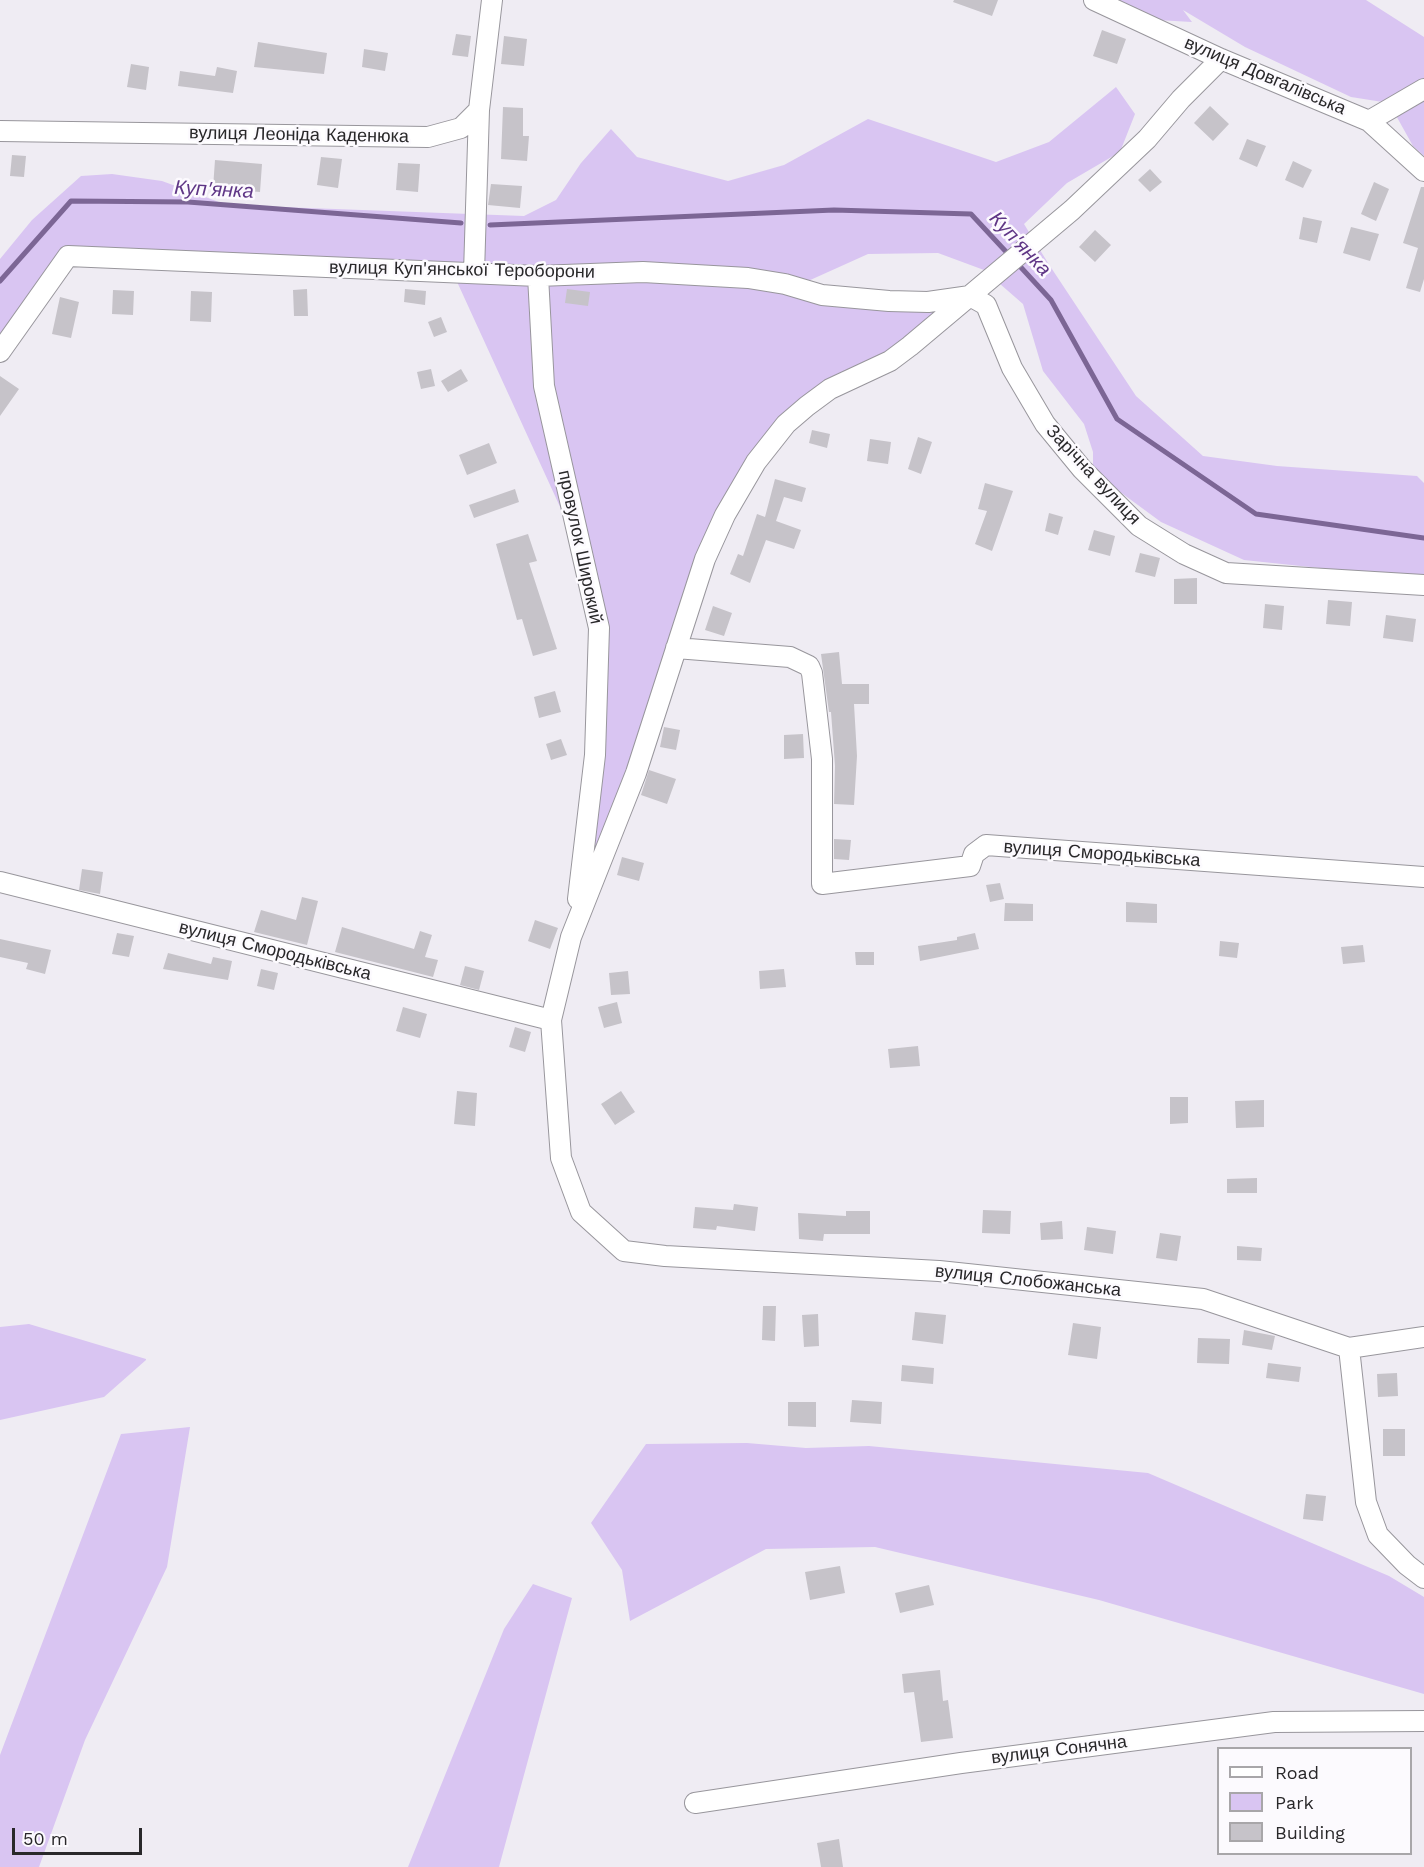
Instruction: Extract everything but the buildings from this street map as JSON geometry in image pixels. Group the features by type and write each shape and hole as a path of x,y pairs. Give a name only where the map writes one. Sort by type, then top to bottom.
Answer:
{"street":[{"path":"474,273 479,110 492,0"},
{"name":"вулиця Довгалівська","path":"1094,0 1221,59 1369,121 1424,171"},
{"path":"551,1020 574,928 636,772 705,559 725,515 756,462 786,423 830,388 890,361 1072,210 1147,139 1181,99 1221,59"},
{"path":"1369,121 1424,89"},
{"name":"вулиця Леоніда Каденюка","path":"0,131 428,137 461,128 479,110"},
{"name":"вулиця Куп'янської Тероборони","path":"0,352 68,256 538,276 643,273 748,278 785,284 822,295 889,301 928,302 970,296"},
{"name":"провулок Широкий","path":"538,276 544,386 599,628 595,755 574,928"},
{"name":"Зарічна вулиця","path":"970,296 986,305 1012,368 1045,424 1082,469 1139,526 1184,554 1226,573 1424,585"},
{"name":"вулиця Смородьківська","path":"676,648 790,657 808,666 812,673 822,759 822,884 970,866 974,854 986,845 1424,878"},
{"name":"вулиця Смородьківська","path":"0,882 551,1020"},
{"name":"вулиця Слобожанська","path":"551,1020 561,1158 581,1212 624,1251 664,1256 939,1271 1203,1299 1348,1348 1424,1337"},
{"path":"1348,1348 1366,1502 1378,1535 1423,1576"},
{"name":"вулиця Сонячна","path":"695,1803 961,1763 1274,1722 1424,1720"}],"green space":[{"path":"1106,0 1366,0 1424,37 1424,156 1413,146 1389,103 1351,97 1245,47 1183,10 1192,22 1157,20"},
{"path":"1116,87 1135,114 1120,152 1067,183 1024,224 1048,263 1136,396 1203,456 1277,466 1417,476 1424,483 1424,579 1244,560 1161,522 1093,472 1093,452 1084,424 1043,371 1023,304 984,270 938,253 868,254 797,286 970,296 807,406 725,515 574,928 599,637 589,581 561,509 453,273 68,256 0,352 0,259 32,220 81,176 112,174 162,181 227,205 524,216 556,200 581,163 611,129 637,157 728,181 784,165 868,119 996,162 1049,142"},
{"path":"29,1324 146,1360 104,1397 0,1420 0,1327"},
{"path":"190,1427 167,1567 85,1740 39,1867 0,1867 0,1755 121,1434"},
{"path":"747,1443 806,1448 869,1446 1148,1473 1389,1576 1424,1597 1424,1694 1099,1600 875,1547 766,1549 630,1621 622,1570 591,1523 646,1444"},
{"path":"533,1584 572,1598 499,1867 408,1867 504,1629"}],"waterway":[{"name":"Куп'янка","path":"0,281 71,201 188,202 461,223"},
{"name":"Куп'янка","path":"490,225 834,210 971,214 1010,256"},
{"name":"Куп'янка","path":"1016,262 1051,300 1117,419 1256,514 1424,538"}]}
